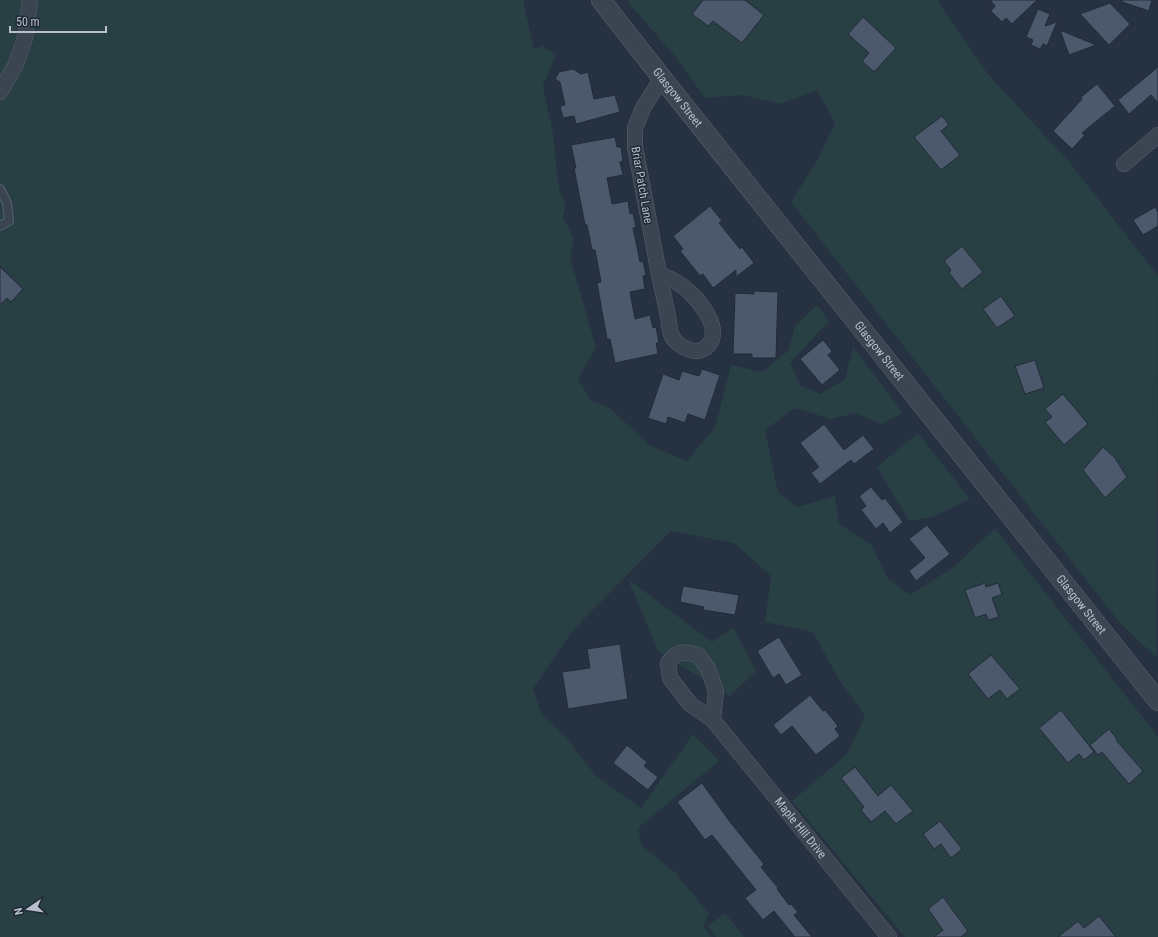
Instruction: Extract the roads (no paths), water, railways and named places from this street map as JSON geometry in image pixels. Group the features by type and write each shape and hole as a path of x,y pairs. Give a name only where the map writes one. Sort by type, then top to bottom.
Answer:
{"street":[{"path":"0,92 16,64 25,38 30,0"},
{"name":"Glasgow Street","path":"605,2 662,78 1158,701"},
{"name":"Briar Patch Lane","path":"659,274 678,283 699,300 711,324 713,335 710,343 705,348 696,350 685,349 678,344 672,334 659,274 634,147 635,128 643,108 662,78"},
{"path":"1124,164 1158,136"},
{"name":"Maple Hill Drive","path":"712,720 889,937"}],"lane":[{"path":"0,189 7,203 9,221 0,226"}]}
